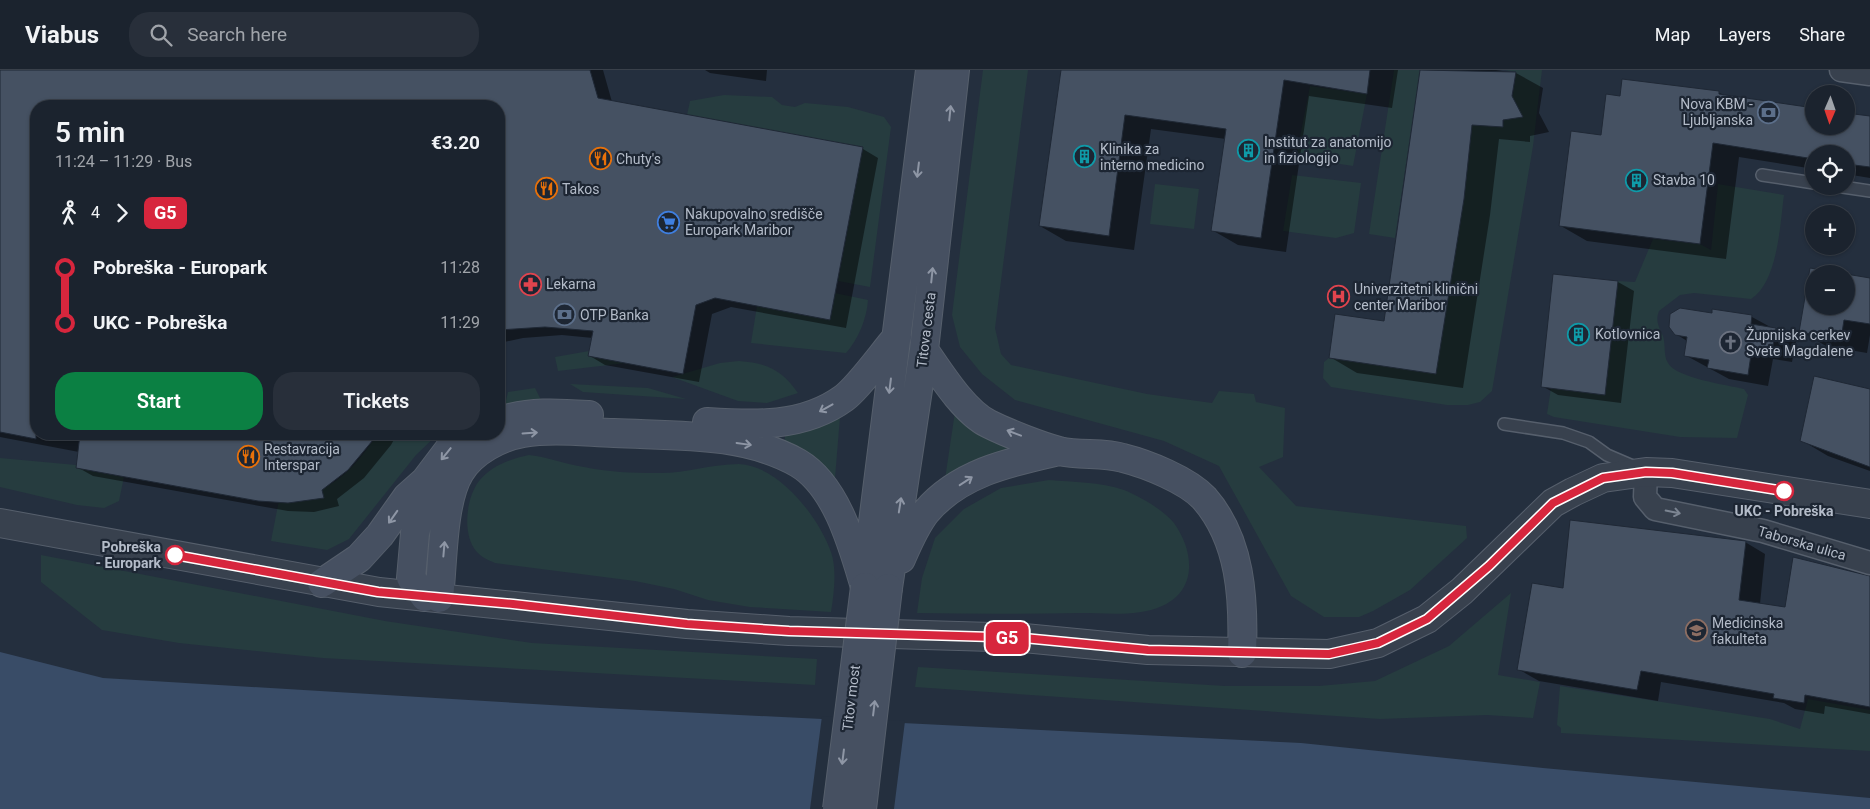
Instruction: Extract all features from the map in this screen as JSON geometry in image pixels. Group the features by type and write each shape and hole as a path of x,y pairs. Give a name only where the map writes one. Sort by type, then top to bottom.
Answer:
{"main road":[{"name":"Titova cesta","path":"876,588 896,337 930,70"},
{"name":"Titova cesta","path":"876,588 924,350 955,70"},
{"path":"505,419 541,412 752,425 800,420 844,398 896,337"},
{"path":"924,350 958,398 987,423 1060,451 1122,457 1165,472 1203,497 1224,528 1237,567 1243,618 1242,652"},
{"path":"505,439 522,433 567,431 703,438 756,446 799,464 831,498 852,544 876,588 926,512 945,494 972,476 995,466 1060,451"},
{"path":"322,583 359,558 380,535 407,497 425,481 450,448 463,440"},
{"path":"432,597 448,505 460,472 486,446 503,440"},
{"path":"425,481 425,496 415,533 412,578 432,597"},
{"name":"Titov most","path":"837,809 876,588"},
{"name":"Titov most","path":"862,809 876,588"}],"street":[{"path":"1841,70 1870,74"},
{"path":"3,521 322,583 432,597 687,624 761,629 1024,638 1148,650 1329,654 1378,643 1427,619 1502,554 1553,503 1603,478 1646,472 1700,476 1745,486 1870,504"},
{"name":"Taborska ulica","path":"1646,472 1645,497 1655,508 1763,531 1870,563"}],"lane":[{"path":"1762,175 1805,182"},
{"path":"1855,189 1870,191"},
{"path":"1504,424 1563,433 1589,442 1607,454 1646,472"}],"green space":[{"path":"983,70 1028,70 995,328 1001,354 1011,365 1147,394 1212,403 1219,391 1254,394 1256,402 1285,408 1283,457 1259,467 1296,506 1466,526 1467,538 1410,590 1373,611 1359,617 1324,617 1291,596 1219,466 1164,441 1015,400 982,374 960,347 952,315"},
{"path":"1394,70 1420,70 1395,238 1369,234"},
{"path":"1505,70 1542,70 1533,146 1492,391 1480,402 1468,405 1447,405 1331,387 1323,378 1324,362 1329,358 1436,373 1464,199 1473,118 1503,127 1504,119 1515,118 1518,114 1517,105 1512,102 1516,72"},
{"path":"1310,86 1367,94 1353,166 1296,157"},
{"path":"724,95 772,97 782,105 795,107 805,103 848,107 884,117 891,127 870,287 838,281 863,147 687,115 690,101"},
{"path":"1292,175 1361,183 1354,233 1336,238 1283,231"},
{"path":"1155,184 1199,189 1194,229 1150,224"},
{"path":"1718,184 1784,195 1776,252 1767,280 1760,291 1751,299 1694,293 1680,295 1659,311 1657,321 1664,339 1666,360 1673,368 1691,377 1744,389 1748,395 1737,438 1680,437 1554,417 1547,414 1551,388 1605,394 1618,281 1635,282 1653,239 1700,244 1711,250"},
{"path":"835,293 868,300 861,328 846,353 751,343 757,306 830,320"},
{"path":"589,351 588,356 626,363 558,371 555,357"},
{"path":"739,361 773,369 780,373 798,393 767,403 738,401 672,377 720,363"},
{"path":"570,384 648,388 686,399 583,392"},
{"path":"535,388 543,404 505,412 508,392"},
{"path":"955,412 1007,444 1006,451 967,463 945,479"},
{"path":"840,417 835,478 821,463 785,443 785,435 820,427"},
{"path":"373,440 432,440 416,455 349,539 327,550 271,541 279,500 316,491 330,485 346,473"},
{"path":"529,455 593,469 620,472 666,473 739,464 754,467 768,474 795,495 817,523 825,538 834,566 834,590 831,612 750,607 708,600 674,589 635,581 495,563 487,559 476,551 469,535 467,516 471,497 479,481 489,471 508,461"},
{"path":"0,458 76,465 76,468 124,477 119,501 104,508 77,505 0,487"},
{"path":"1049,480 1115,487 1137,496 1164,513 1174,523 1186,546 1189,569 1187,580 1182,590 1174,599 1162,606 1143,612 1132,613 917,613 922,578 935,538 964,509 1001,488"},
{"path":"41,555 385,621 532,643 817,659 815,685 323,658 179,643 102,630 41,582"},
{"path":"1511,593 1498,675 1540,682 1533,718 1487,715 1380,719 915,687 918,667 1225,686 1319,686 1375,681 1449,646"},
{"path":"1560,686 1770,719 1800,729 1808,699 1870,710 1870,751 1561,733 1561,728 1557,725"}],"water":[{"path":"0,652 103,678 601,708 1301,743 1543,768 1870,798 1870,809 0,809"}],"pier":[{"path":"822,716 905,721 894,809 810,809"}],"building":[{"name":"Nakupovalno središče Europark Maribor","path":"0,70 590,70 598,98 863,147 830,320 715,298 696,305 683,374 588,356 593,331 545,327 505,330 505,100 30,100 30,438 0,432"},
{"path":"1061,70 1370,70 1367,94 1284,80 1261,238 1211,231 1226,129 1125,115 1109,236 1039,226"},
{"path":"1420,70 1516,72 1512,96 1523,117 1503,120 1503,127 1472,125 1464,199 1436,374 1329,358 1335,314 1384,321"},
{"name":"Stavba 10","path":"1622,79 1719,91 1719,94 1805,107 1805,135 1855,135 1855,114 1870,116 1870,167 1855,165 1855,145 1805,145 1805,158 1713,143 1700,244 1559,226 1571,131 1601,135 1606,94 1620,96"},
{"name":"Kotlovnica","path":"1553,274 1618,281 1605,395 1541,387"},
{"path":"1855,276 1870,278 1870,324 1844,320 1841,339 1799,332 1805,297 1805,315 1855,315"},
{"name":"Župnijska cerkev Svete Magdalene","path":"1680,308 1712,313 1712,309 1752,315 1751,324 1776,328 1772,351 1752,348 1748,375 1707,368 1709,360 1684,356 1687,337 1675,335 1669,327 1670,314"},
{"path":"1814,376 1870,389 1870,467 1800,441"},
{"path":"79,440 373,440 348,470 322,490 324,498 288,503 258,501 76,468"},
{"name":"Medicinska fakulteta","path":"1570,520 1746,541 1739,600 1785,607 1793,557 1870,576 1870,707 1805,695 1804,703 1773,698 1774,694 1641,671 1637,690 1517,670 1532,583 1563,588"}],"bus line":[{"name":"G5","path":"175,555 378,592 513,604 687,624 789,631 1024,638 1148,650 1329,654 1378,643 1427,619 1489,566 1553,503 1603,478 1646,472 1672,473 1784,491"}],"place":[{"name":"Nova KBM - Ljubljanska","path":"1769,112"},
{"name":"Institut za anatomijo in fiziologijo","path":"1248,150"},
{"name":"Klinika za interno medicino","path":"1084,157"},
{"name":"Chuty's","path":"600,159"},
{"name":"Stavba 10","path":"1637,180"},
{"name":"Takos","path":"546,189"},
{"name":"Nakupovalno središče Europark Maribor","path":"669,222"},
{"name":"Lekarna","path":"530,284"},
{"name":"Univerzitetni klinični center Maribor","path":"1338,297"},
{"name":"OTP Banka","path":"564,315"},
{"name":"Kotlovnica","path":"1579,334"},
{"name":"Župnijska cerkev Svete Magdalene","path":"1730,343"},
{"name":"Restavracija Interspar","path":"248,457"},
{"name":"UKC - Pobreška","path":"1784,491"},
{"name":"Pobreška - Europark","path":"175,555"},
{"name":"Medicinska fakulteta","path":"1696,631"}]}
